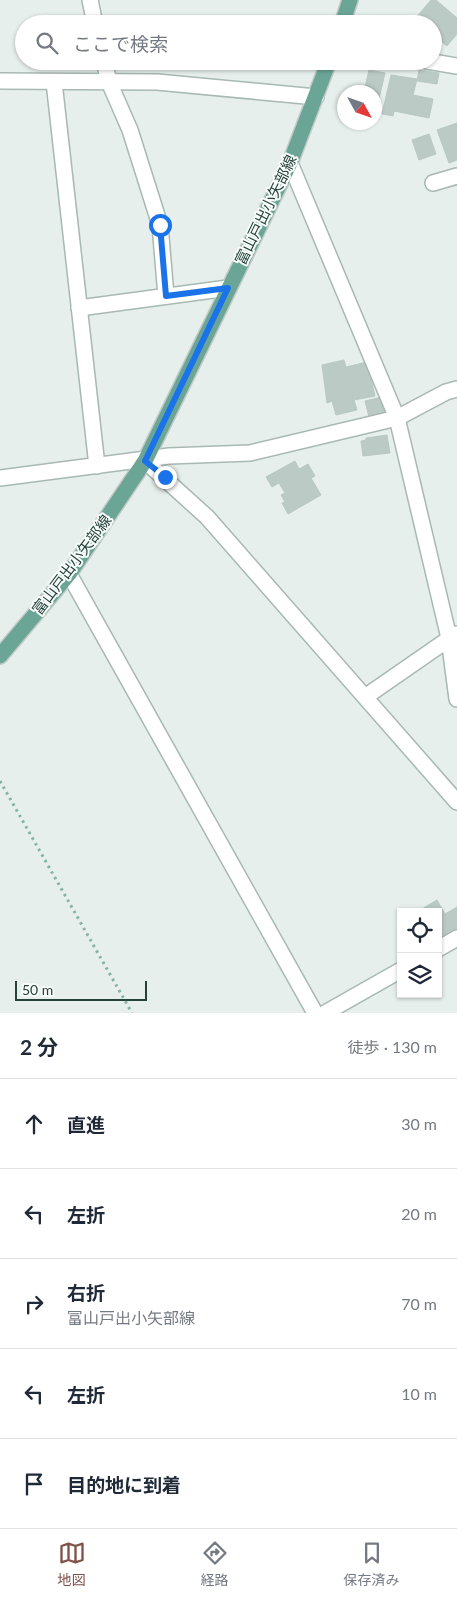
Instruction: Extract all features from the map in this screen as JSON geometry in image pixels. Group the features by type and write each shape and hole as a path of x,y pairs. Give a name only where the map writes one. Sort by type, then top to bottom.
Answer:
{"main road":[{"path":"345,15 350,0"},
{"name":"富山戸出小矢部線","path":"0,656 69,574 145,461 290,163 325,70"}],"street":[{"path":"90,0 93,15"},
{"path":"442,64 457,66"},
{"path":"106,70 109,82 130,130 160,225 166,296"},
{"path":"0,81 157,82 316,97"},
{"path":"54,82 97,466"},
{"path":"290,163 397,418 453,636 457,698"},
{"path":"434,183 457,176"},
{"path":"79,308 228,288"},
{"path":"0,478 145,461 169,456 250,453 397,418 446,392 457,389"},
{"path":"145,461 207,517 457,802"},
{"path":"69,574 315,1013"},
{"path":"365,697 453,636"},
{"path":"442,947 457,938"},
{"path":"325,1013 397,972"}],"path":[{"path":"0,781 132,1013"}],"building":[{"path":"431,0 436,0 457,18 457,34 447,46 442,42 442,15 418,15"},
{"path":"369,70 385,73 382,86 366,85"},
{"path":"419,70 439,73 437,84 417,81"},
{"path":"391,75 417,79 413,95 433,99 429,118 394,111 393,116 382,114"},
{"path":"457,123 457,160 449,163 437,130"},
{"path":"429,134 436,154 419,160 412,140"},
{"path":"344,360 346,367 367,362 375,396 354,400 357,410 336,415 332,401 327,403 322,365"},
{"path":"382,397 387,413 369,417 365,401"},
{"path":"387,435 390,453 363,456 361,441 366,440 366,438"},
{"path":"295,461 299,469 308,464 315,476 311,478 321,495 288,514 282,503 285,502 281,495 285,493 279,483 272,487 266,477"},
{"path":"437,900 442,908 423,908"},
{"path":"457,907 457,928 442,937 442,909 445,914"}],"route":[{"path":"160,225 166,296 228,288 145,461 165,477"}]}
